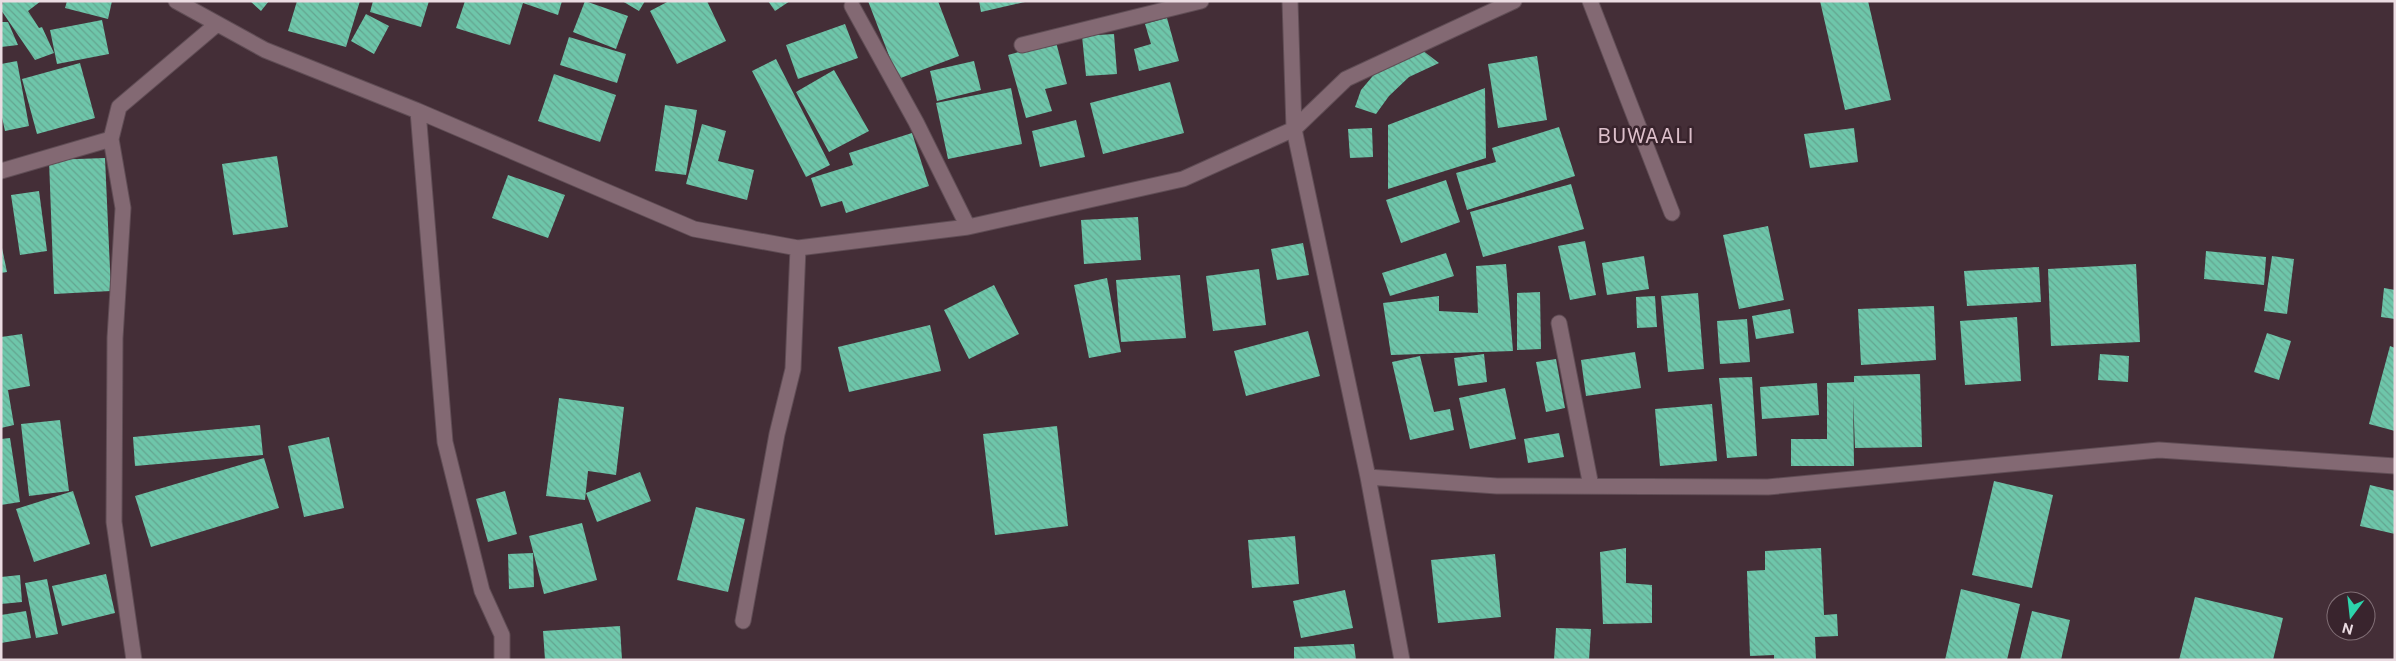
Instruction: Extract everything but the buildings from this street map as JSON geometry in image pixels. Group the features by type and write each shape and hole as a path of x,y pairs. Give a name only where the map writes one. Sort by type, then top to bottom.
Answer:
{"street":[{"path":"176,1 265,50 418,111 694,229 798,248 968,227 1184,179 1294,129 1346,79 1514,1"},
{"path":"1022,45 1201,1"},
{"path":"1290,1 1294,129 1368,477 1402,660"},
{"path":"1590,1 1672,213"},
{"path":"852,6 916,122 968,227"},
{"path":"134,660 114,522 115,338 123,208 111,139 119,107 217,24"},
{"path":"418,111 445,442 482,591 502,635 502,660"},
{"path":"1,171 111,139"},
{"path":"743,621 777,434 793,369 798,248"},
{"path":"1559,323 1591,486"},
{"path":"1368,477 1497,486 1768,487 2159,450 2395,466"}],"district":[{"name":"BUWAALI","path":"1646,136"}]}
